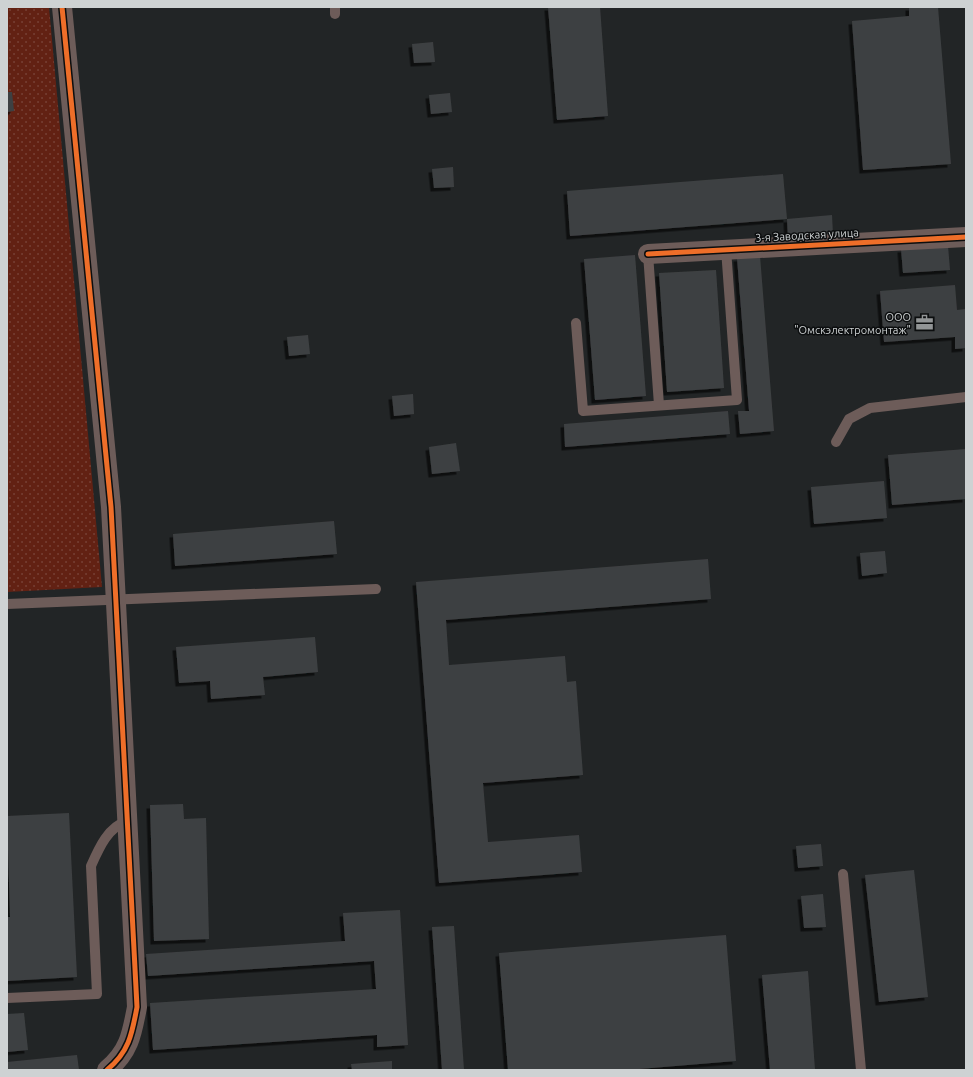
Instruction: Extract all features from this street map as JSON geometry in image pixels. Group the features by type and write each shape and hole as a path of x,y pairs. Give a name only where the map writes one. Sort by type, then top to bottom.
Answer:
{"street":[{"path":"62,7 111,507 137,1007 132,1035 118,1061 107,1070"},
{"name":"3-я Заводская улица","path":"648,254 966,237"}],"lane":[{"path":"576,323 583,411 737,400 726,249"},
{"path":"648,254 659,405"},
{"path":"836,442 849,419 870,408 966,397"},
{"path":"7,604 376,590"},
{"path":"7,998 97,994 91,866 99,848 116,824 127,821"},
{"path":"843,874 861,1070"}],"shaded area":[{"path":"7,7 49,7 102,587 7,592"}],"building":[{"path":"548,7 600,7 608,116 557,120"},
{"path":"909,7 938,7 951,164 863,170 852,21 909,16"},
{"path":"433,42 435,62 414,63 412,44"},
{"path":"7,92 12,92 14,111 7,112"},
{"path":"450,93 452,112 431,114 429,95"},
{"path":"453,167 454,187 434,188 432,169"},
{"path":"783,174 787,219 570,236 567,191"},
{"path":"832,215 833,235 788,239 787,219"},
{"path":"948,246 950,270 903,273 901,249"},
{"path":"635,255 646,396 595,400 584,259"},
{"path":"760,256 774,431 740,434 738,411 749,411 737,258"},
{"path":"716,270 724,388 667,392 659,273"},
{"name":"ООО \"Омскэлектромонтаж\"","path":"955,285 957,310 966,309 966,348 955,349 955,337 884,342 880,291"},
{"path":"308,335 310,354 289,356 287,337"},
{"path":"413,394 414,414 394,416 392,396"},
{"path":"728,411 730,434 565,447 564,424"},
{"path":"456,443 460,471 432,474 429,447"},
{"path":"966,449 966,499 892,505 888,455"},
{"path":"884,481 887,518 814,524 811,487"},
{"path":"334,521 337,554 175,566 173,534"},
{"path":"885,551 887,573 862,576 860,553"},
{"path":"708,559 711,599 446,620 449,665 565,656 567,682 576,681 583,775 483,783 488,842 579,835 582,872 439,883 416,582"},
{"path":"315,637 318,672 263,677 265,695 211,699 210,681 179,683 176,647"},
{"path":"183,804 184,819 206,818 209,939 154,941 150,805"},
{"path":"69,813 77,977 7,981 7,917 10,917 7,816"},
{"path":"821,844 823,866 798,868 796,846"},
{"path":"914,870 928,997 879,1002 865,875"},
{"path":"823,894 826,927 804,928 801,896"},
{"path":"400,910 408,1045 377,1047 377,1035 153,1050 150,1003 376,989 374,961 148,976 146,954 345,941 343,913"},
{"path":"454,926 464,1070 442,1070 432,927"},
{"path":"726,935 736,1061 627,1070 508,1070 499,953"},
{"path":"808,971 815,1070 770,1070 762,975"},
{"path":"24,1013 28,1050 7,1052 7,1014"},
{"path":"77,1055 79,1070 7,1070 7,1062"},
{"path":"392,1061 392,1070 352,1070 351,1064"}],"cycle path":[{"path":"62,7 111,507 137,1007 131,1034 125,1049 107,1070"},
{"path":"648,254 966,237"}],"place":[{"name":"ООО \"Омскэлектромонтаж\"","path":"924,323"}]}
